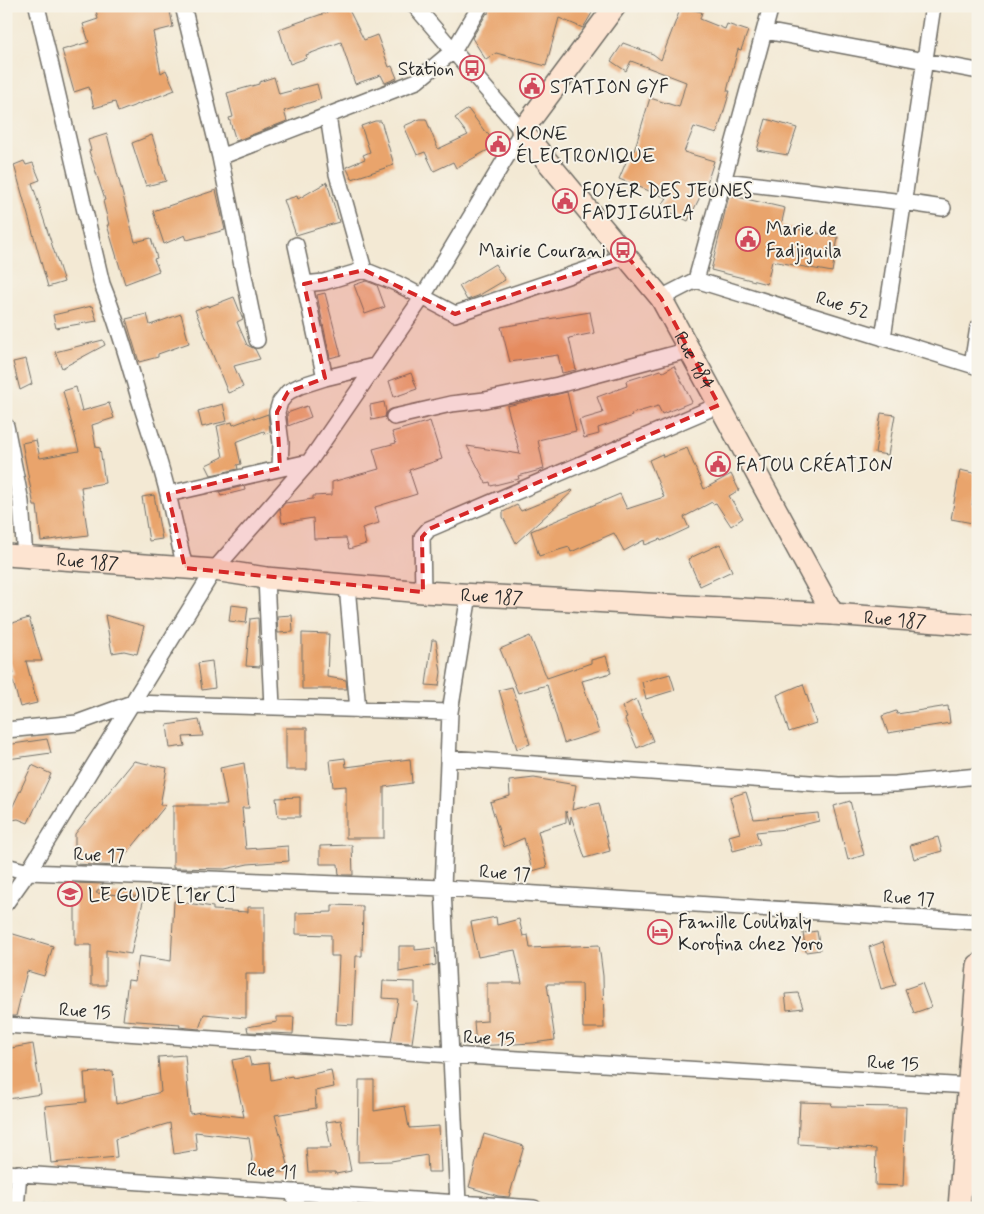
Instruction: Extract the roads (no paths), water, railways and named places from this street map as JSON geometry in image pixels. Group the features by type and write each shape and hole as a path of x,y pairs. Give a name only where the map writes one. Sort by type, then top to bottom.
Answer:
{"street":[{"path":"37,6 102,284 114,312 158,454 185,568"},
{"path":"182,6 220,158 257,340"},
{"path":"415,6 522,131"},
{"path":"220,158 417,82 454,50 480,6"},
{"path":"6,903 28,872 214,570 310,462 422,298 522,131 615,6"},
{"path":"661,298 696,280 771,6"},
{"path":"883,338 933,6"},
{"path":"765,31 978,71"},
{"path":"328,116 337,174 364,270"},
{"name":"Rue 184","path":"522,131 661,298 833,614"},
{"path":"724,181 943,208"},
{"path":"296,245 325,378"},
{"path":"304,284 324,282 364,270 396,283 455,314 627,256"},
{"name":"Rue 52","path":"696,280 975,366"},
{"path":"975,366 978,328"},
{"path":"394,417 435,407 485,400 558,385 689,350"},
{"path":"280,468 281,443 277,412 280,402 288,392 325,378 374,366"},
{"path":"423,592 422,538 429,529 719,405"},
{"path":"6,426 21,502 16,556"},
{"path":"168,494 310,462"},
{"name":"Rue 187","path":"16,556 214,570 266,578 423,592 833,614 978,625"},
{"path":"266,578 272,707"},
{"path":"348,586 358,710"},
{"path":"458,1203 443,888 450,712 469,595"},
{"path":"6,730 77,723 132,703 450,712"},
{"path":"448,758 838,785 896,784 978,776"},
{"name":"Rue 17","path":"6,866 28,872 443,888 978,922"},
{"path":"959,1208 978,965"},
{"name":"Rue 15","path":"6,1025 969,1086"},
{"path":"13,1173 16,1208"},
{"name":"Rue 11","path":"13,1173 296,1192 396,1203 458,1203 534,1208"},
{"path":"295,1208 296,1192"}],"place":[{"name":"Station","path":"472,68"},
{"name":"STATION GYF","path":"532,86"},
{"name":"KONE ÉLECTRONIQUE","path":"498,144"},
{"name":"FOYER DES JEUNES FADJIGUILA","path":"565,201"},
{"name":"Marie de Fadjiguila","path":"748,239"},
{"name":"Mairie Courani","path":"623,250"},
{"name":"FATOU CRÉATION","path":"718,464"},
{"name":"LE GUIDE [1er C]","path":"70,894"},
{"name":"Famille Coulibaly Korofina chez Yoro","path":"660,932"}]}
